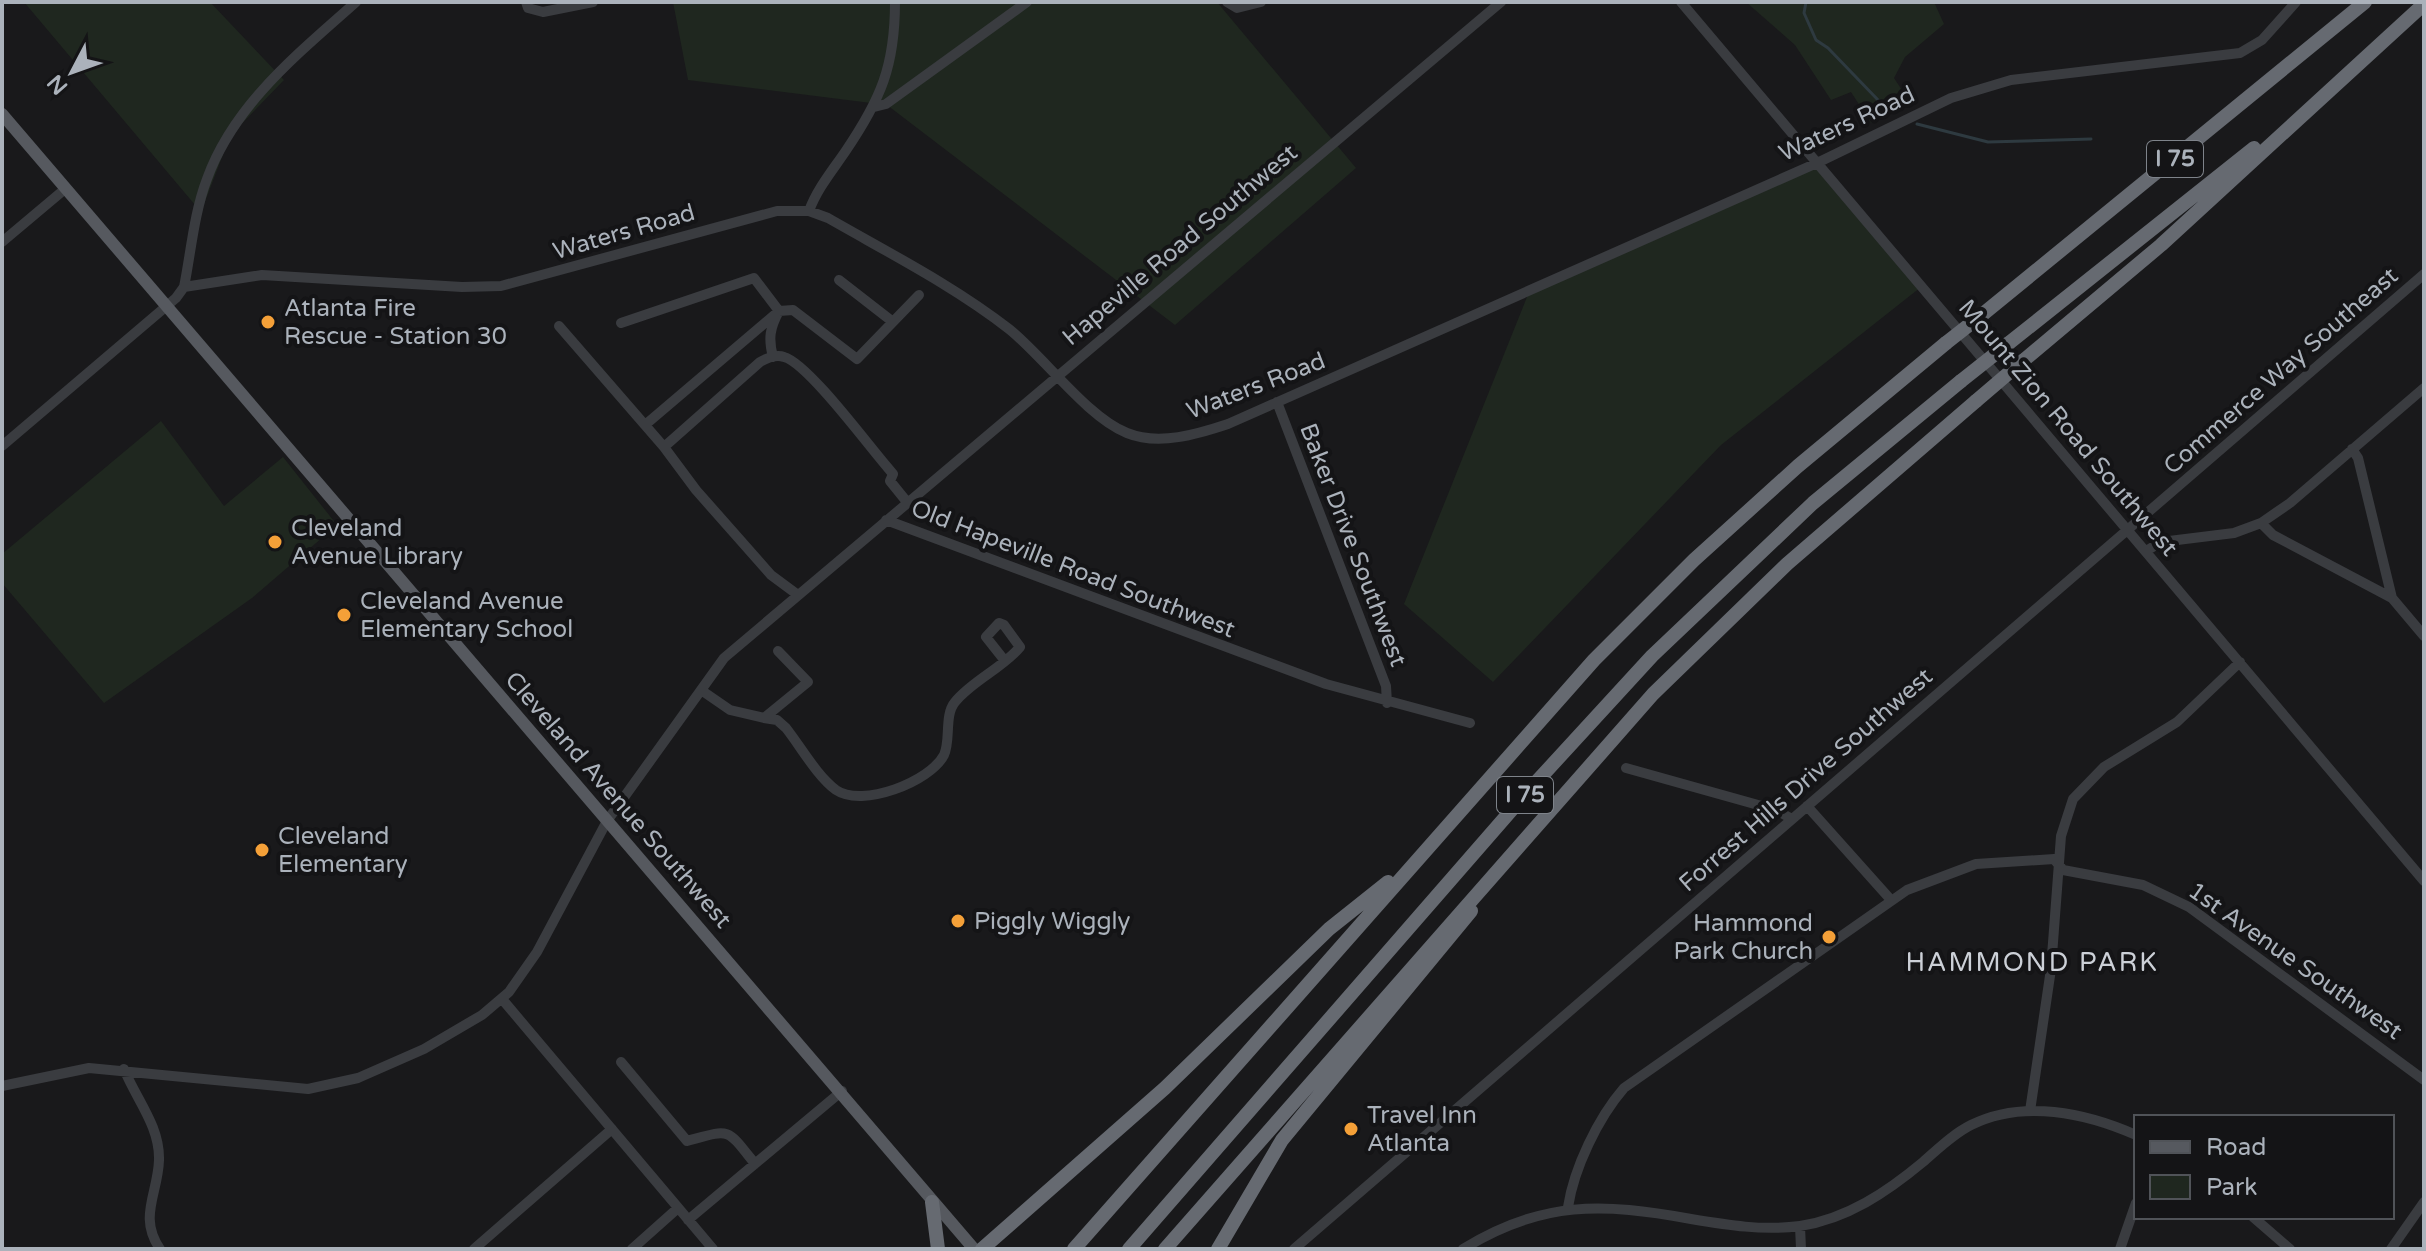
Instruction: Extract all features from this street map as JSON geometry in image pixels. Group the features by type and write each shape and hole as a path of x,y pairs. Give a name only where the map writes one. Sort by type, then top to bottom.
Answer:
{"highway":[{"name":"I 75","path":"1074,1249 1404,871 1594,660 1694,560 1798,466 2365,2"},
{"name":"I 75","path":"1129,1249 1529,790 1652,656 1813,503 1961,381 2352,71 2424,4"},
{"path":"1165,1249 1515,848 1653,694 1719,628 1830,525 2130,272 2352,71"},
{"path":"1218,1249 1282,1140 1466,919 1515,848"},
{"path":"982,1249 1165,1088 1329,929 1404,871"},
{"path":"932,1202 938,1249"}],"main road":[{"name":"Cleveland Avenue Southwest","path":"2,114 842,1091 974,1249"}],"street":[{"path":"2,446 165,307 184,287 205,182 233,125 293,58 356,2"},
{"path":"526,2 528,8 543,12 593,2"},
{"path":"809,211 815,195 874,107 889,75 895,44 895,2"},
{"path":"874,107 886,104 1027,2"},
{"path":"1227,2 1237,8 1261,2"},
{"name":"Hapeville Road Southwest","path":"886,520 1501,2"},
{"name":"Mount Zion Road Southwest","path":"1681,2 2424,881"},
{"name":"Waters Road","path":"184,287 262,275 462,287 501,286 777,211 809,211 828,218 978,305 1013,332 1111,424 1145,438 1205,432 1817,163 1937,104 1985,85 2240,53 2262,40 2296,2"},
{"path":"2,242 65,189"},
{"name":"Commerce Way Southeast","path":"2128,529 2424,274"},
{"path":"621,323 754,278 779,311"},
{"path":"839,280 893,322"},
{"path":"645,425 779,311 793,310 857,359 919,295"},
{"path":"773,357 769,341 779,311"},
{"path":"559,326 664,447 678,470 762,564 798,595"},
{"path":"664,447 760,362 784,357 803,368 883,462 893,474 890,481 907,502"},
{"path":"2146,551 2161,542 2234,533 2261,523 2424,388"},
{"name":"Baker Drive Southwest","path":"1277,402 1386,686 1387,703"},
{"path":"2352,449 2358,458 2392,598"},
{"name":"Old Hapeville Road Southwest","path":"2,1086 89,1068 308,1089 334,1085 424,1049 482,1015 502,999 537,952 607,821 724,658 886,520 1266,663 1387,703 1470,723"},
{"path":"2261,523 2273,535 2392,598 2424,636"},
{"name":"Forrest Hills Drive Southwest","path":"1294,1249 2128,529"},
{"path":"764,718 808,682 778,651"},
{"path":"701,690 730,710 777,720 839,792 855,797 911,785 943,756 955,701 1005,661"},
{"path":"2030,1111 2051,969 2064,819 2085,783 2104,767 2177,722 2240,662"},
{"path":"1626,768 1776,810 1792,819"},
{"path":"1807,806 1891,900"},
{"name":"1st Avenue Southwest","path":"1568,1207 1570,1190 1604,1115 1624,1088 1891,900 1931,878 1976,864 2032,858 2054,859 2063,870 2143,885 2189,907 2424,1080"},
{"path":"502,999 713,1249"},
{"path":"621,1062 687,1141 716,1130 727,1133 755,1164"},
{"path":"124,1069 159,1144 159,1164 147,1211 150,1230 160,1249"},
{"path":"688,1220 842,1091"},
{"path":"1463,1249 1490,1232 1568,1207 1632,1208 1757,1228 1800,1226 1840,1215 1876,1197 1973,1124 2030,1111 2070,1113 2134,1134"},
{"path":"474,1249 612,1129"},
{"path":"2391,1249 2424,1202"},
{"path":"632,1249 678,1208"},
{"path":"2120,1249 2134,1209"},
{"path":"2255,1219 2290,1249"},
{"path":"1800,1226 1801,1249"}],"green space":[{"path":"24,2 210,2 284,80 230,136 201,212"},
{"path":"673,2 1217,2 1356,168 1175,325 887,105 688,80"},
{"path":"1746,2 1934,2 1944,24 1905,57 1894,78 1911,104 1871,123 1851,92 1831,100 1795,45"},
{"path":"1822,165 1921,287 1721,445 1493,682 1404,604 1531,287"},
{"path":"161,421 224,506 283,457 337,525 252,598 104,703 2,583 2,554"}],"waterway":[{"path":"1806,2 1804,13 1816,40 1828,48 1879,101 1897,108"},
{"path":"1917,124 1988,142 2091,139"}],"place":[{"name":"Atlanta Fire Rescue - Station 30","path":"268,322"},
{"name":"Cleveland Avenue Library","path":"275,542"},
{"name":"Cleveland Avenue Elementary School","path":"344,615"},
{"name":"Cleveland Elementary","path":"262,850"},
{"name":"Piggly Wiggly","path":"958,921"},
{"name":"Hammond Park Church","path":"1829,937"},
{"name":"Travel Inn Atlanta","path":"1351,1129"}],"district":[{"name":"HAMMOND PARK","path":"2032,962"}]}
